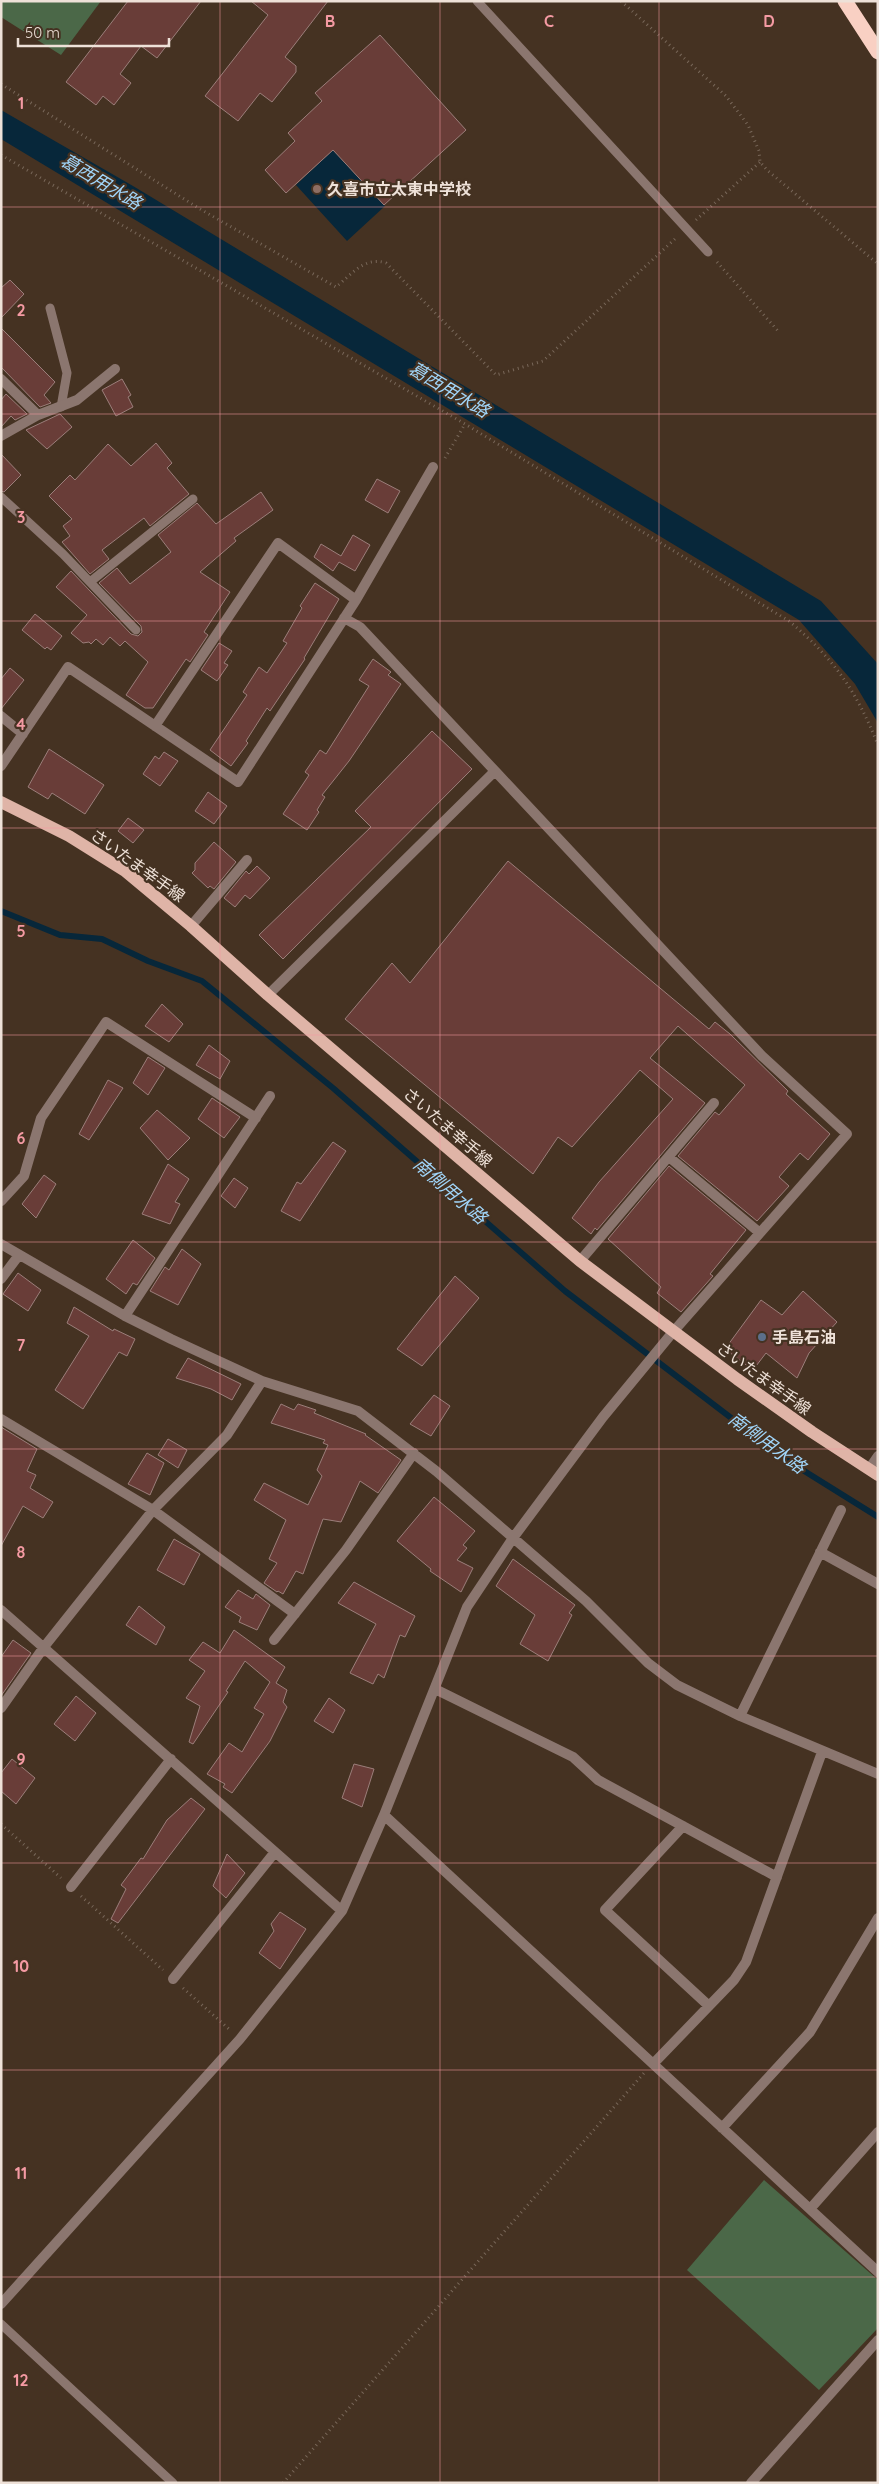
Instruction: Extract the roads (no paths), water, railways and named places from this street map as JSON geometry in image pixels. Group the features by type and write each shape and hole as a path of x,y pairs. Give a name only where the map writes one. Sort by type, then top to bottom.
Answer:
{"highway":[{"path":"845,1 878,52"}],"main road":[{"name":"さいたま幸手線","path":"1,802 69,836 98,853 147,889 268,995 580,1261 673,1332 812,1432 873,1472"}],"street":[{"path":"1,436 38,415 77,400 114,369"},
{"path":"1,379 38,415"},
{"path":"1,766 68,667 238,782 356,600 433,467"},
{"path":"155,726 278,543 356,600"},
{"path":"1,2304 240,2039 342,1911 384,1815 468,1607 513,1538 603,1417 673,1332 847,1134 762,1056 360,627 344,618"},
{"path":"1,716 23,734"},
{"path":"268,995 495,770"},
{"path":"191,926 247,860"},
{"path":"1,1201 24,1176 41,1118 106,1022 256,1118"},
{"path":"125,1316 270,1096"},
{"path":"580,1261 714,1103"},
{"path":"669,1156 760,1233"},
{"path":"1,1244 125,1316 262,1381 358,1411 414,1453 513,1538 586,1602 648,1663 677,1685 740,1716 878,1774"},
{"path":"1,1279 19,1255"},
{"path":"1,1708 44,1647 153,1510 228,1435 262,1381"},
{"path":"1,1419 153,1510 295,1614"},
{"path":"274,1640 346,1550 414,1453"},
{"path":"873,1472 878,1456"},
{"path":"740,1716 841,1510"},
{"path":"820,1552 878,1584"},
{"path":"1,1610 342,1911"},
{"path":"435,1689 573,1757 598,1780 777,1877"},
{"path":"652,2064 734,1980 746,1962 822,1752"},
{"path":"71,1887 171,1759"},
{"path":"384,1815 878,2272"},
{"path":"683,1826 605,1910 709,2006"},
{"path":"173,1979 275,1852"},
{"path":"722,2128 810,2032 878,1918"},
{"path":"810,2209 878,2132"},
{"path":"751,2483 878,2340"}],"lane":[{"path":"477,1 708,252"},
{"path":"50,308 66,373 61,407"},
{"path":"1,497 90,582 136,630"},
{"path":"90,582 193,498"},
{"path":"1,2324 173,2483"}],"water":[{"name":"葛西用水路","path":"1,110 133,186 821,601 878,664 878,723 855,684 799,620 1,139"},
{"path":"333,150 385,206 347,241 296,185"}],"waterway":[{"name":"南側用水路","path":"1,911 60,935 102,939 148,961 202,981 333,1088 565,1291 785,1459 878,1517"}],"place":[{"name":"久喜市立太東中学校","path":"317,189"},
{"name":"手島石油","path":"762,1337"}]}
